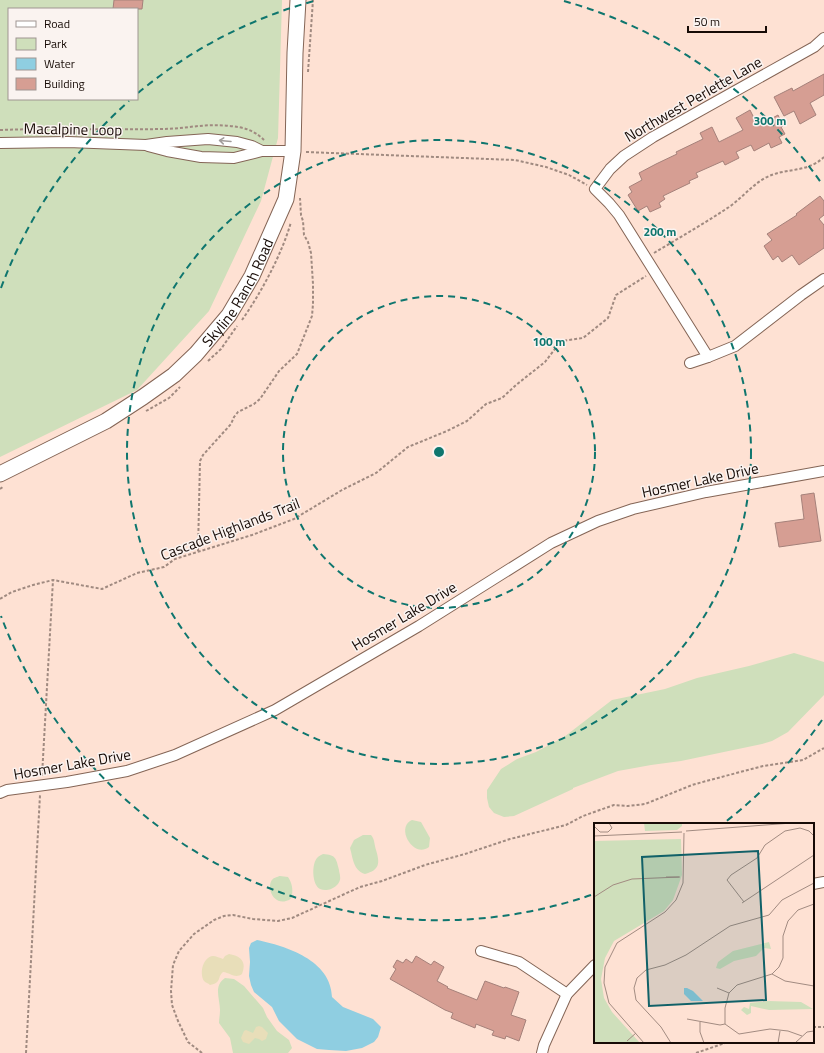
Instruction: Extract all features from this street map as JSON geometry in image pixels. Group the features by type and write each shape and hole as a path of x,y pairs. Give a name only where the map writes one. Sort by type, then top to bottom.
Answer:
{"street":[{"name":"Skyline Ranch Road","path":"0,474 106,421 143,397 174,375 196,354 229,315 252,276 286,199 293,151 295,53 298,0"},
{"name":"Northwest Perlette Lane","path":"595,189 610,169 624,156 653,137 814,47 824,38"},
{"name":"Macalpine Loop","path":"0,143 68,142 146,145 208,139 237,142 265,151"},
{"name":"Macalpine Loop","path":"146,145 167,151 201,157 234,158 265,151"},
{"path":"265,151 293,151"},
{"path":"595,189 619,215 708,357"},
{"path":"690,363 735,346 824,279"},
{"name":"Hosmer Lake Drive","path":"0,793 7,790 41,786 127,771 175,755 275,710 419,626 551,543 598,520 633,509 698,494 824,471"},
{"path":"814,884 824,882"},
{"path":"482,951 519,962 567,994"},
{"path":"542,1053 544,1045 567,994 594,966"}],"path":[{"path":"0,130 68,128 127,130 168,129 205,125 228,126 251,130 264,140 265,151"},
{"path":"293,151 515,160 546,167 569,175 595,189"},
{"path":"646,258 730,206 752,186 766,178 777,173 810,167 824,157"},
{"path":"198,551 200,461 203,455 231,424 238,412 254,404 260,399 279,371 297,354 312,316 313,284 311,253 304,235 300,196"},
{"name":"Cascade Highlands Trail","path":"0,599 12,592 53,580 102,589 137,573 164,567 175,559 294,519 342,490 376,473 408,447 467,421 486,404 502,398 544,362 562,341 583,338 608,318 616,295 655,271"},
{"path":"26,1053 53,580"},
{"path":"202,1053 188,1042 172,1005 171,991 173,965 179,952 194,934 214,920 224,916 233,915 253,919 278,921 292,918 360,887 510,839 566,825 583,816 614,805 628,806 645,804 692,785 763,766 803,760 824,748"},
{"path":"696,1053 725,1043"}],"green space":[{"path":"0,0 282,0 278,138 261,201 209,311 137,390 0,457"},
{"path":"794,653 824,662 824,695 788,732 772,741 681,761 618,771 573,788 514,816 504,817 494,813 489,807 487,790 501,769 517,759 536,752 564,737 612,700 665,689 697,678 749,666"},
{"path":"412,820 421,822 430,838 429,847 423,850 412,846 408,841 405,829 407,824"},
{"path":"363,835 371,835 374,840 378,859 378,865 376,868 365,874 356,867 350,848 354,840"},
{"path":"323,854 331,855 335,858 340,875 337,885 327,890 317,887 313,874 316,860"},
{"path":"280,876 288,877 292,886 291,897 286,901 277,900 271,893 270,889 271,881"},
{"path":"225,978 234,979 244,986 263,1008 267,1017 277,1031 289,1040 292,1048 288,1053 233,1053 230,1038 219,1023 220,1010 218,989 221,981"}],"sand":[{"path":"229,954 237,956 242,960 244,966 242,974 235,976 223,972 218,981 214,984 210,985 204,981 202,970 204,962 213,956 223,959"},
{"path":"259,1026 268,1033 266,1039 262,1041 255,1038 249,1044 243,1042 241,1038 244,1031 246,1030 253,1033 256,1027"}],"water":[{"path":"257,940 281,946 305,957 315,964 324,973 330,984 332,997 343,1007 373,1019 381,1027 378,1037 374,1042 362,1048 346,1051 317,1049 297,1039 279,1021 272,1007 254,992 251,985 249,976 249,948 251,943"}],"building":[{"path":"114,0 143,0 142,9 113,8"},
{"path":"824,74 824,95 810,103 816,115 800,124 794,111 784,116 774,97 792,88 793,91"},
{"path":"750,110 758,126 778,115 783,126 781,127 785,134 779,137 782,143 771,148 769,143 754,151 751,145 736,152 739,158 725,165 723,161 696,173 698,177 689,181 690,183 663,196 665,199 659,203 661,207 650,212 647,206 638,211 628,195 632,192 629,187 642,180 639,173 703,139 700,133 712,127 719,142 743,130 736,118"},
{"path":"820,196 824,201 824,215 819,219 824,225 824,248 799,265 792,255 782,262 778,256 773,260 764,246 772,240 767,234 797,215 796,214"},
{"path":"814,493 821,541 779,547 775,523 804,519 801,495"},
{"path":"416,956 431,965 434,961 444,967 437,981 448,987 447,988 477,1000 485,981 519,992 511,1015 526,1020 519,1041 506,1036 505,1039 492,1035 494,1031 476,1024 475,1028 451,1018 453,1013 390,979 396,969 393,967 397,960 403,963 406,959 412,963"}]}
